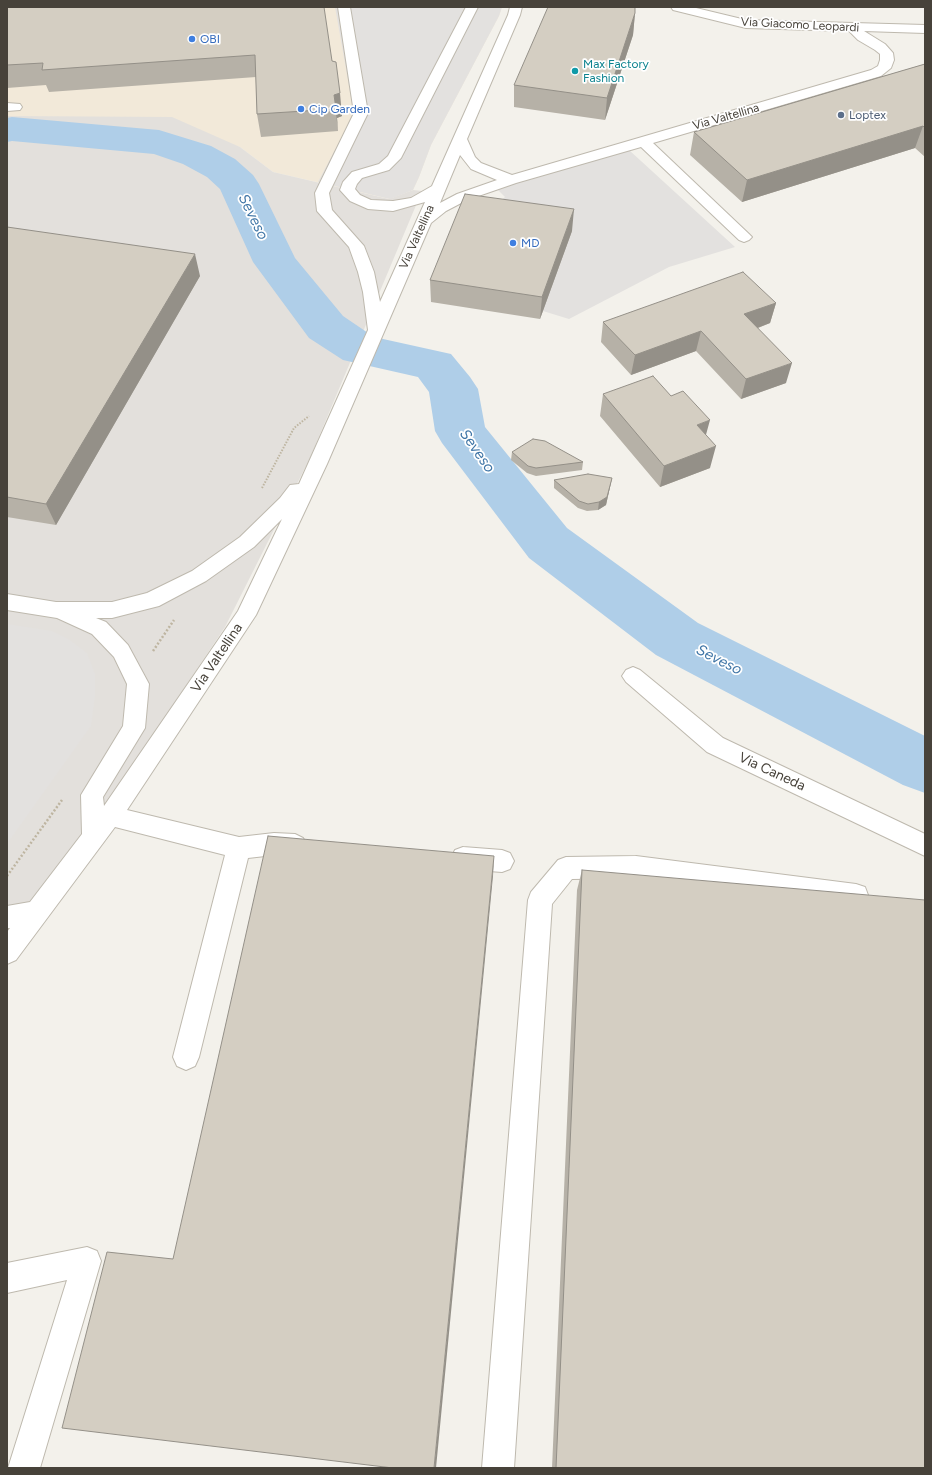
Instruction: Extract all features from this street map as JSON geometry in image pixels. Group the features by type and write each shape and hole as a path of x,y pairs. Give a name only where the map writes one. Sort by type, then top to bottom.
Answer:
{"street":[{"path":"344,7 361,113 322,193 325,211 356,246 366,272 371,292 376,330"},
{"path":"438,189 416,201 393,206 368,204 355,198 347,190 350,182 357,175 384,167 394,158 472,7"},
{"name":"Via Giacomo Leopardi","path":"677,7 746,24 925,29"},
{"name":"Via Valtellina","path":"7,952 110,816 246,615 318,464 518,8"},
{"name":"Via Valtellina","path":"424,221 441,208 462,197 511,180 876,73 884,68 887,60 886,53 880,46 863,37 852,28"},
{"path":"460,140 469,159 476,166 511,180"},
{"path":"643,141 744,237"},
{"name":"Via Valtellina","path":"7,602 56,610 112,610 152,600 199,576 247,542 287,503 318,464"},
{"name":"Via Valtellina","path":"56,610 99,628 121,651 138,684 134,728 92,795 94,838"},
{"name":"Via Caneda","path":"633,676 714,745 925,845"},
{"path":"110,816 239,848 274,844 313,847"},
{"path":"186,1057 239,848"},
{"path":"439,856 502,861"},
{"path":"498,1468 540,900 566,868 636,867 878,898"},
{"path":"7,917 38,912"},
{"path":"7,1278 87,1262 24,1468"}],"path":[{"path":"258,494 294,428 310,415"},
{"path":"151,655 176,618"}],"shaded area":[{"path":"7,7 502,7 499,16 431,145 413,190 390,199 273,172 240,147 60,118 7,116"},
{"path":"335,7 502,7 499,16 431,145 413,190 390,199 318,182 354,114"},
{"path":"7,116 172,117 240,147 273,172 389,199 413,190 422,191 310,458 225,627 114,794 7,935"},
{"path":"629,150 735,247 669,267 569,319 543,311 500,201 505,197 497,189"},
{"path":"7,624 52,631 70,640 87,653 95,674 95,696 91,726 7,844"}],"building":[{"name":"OBI","path":"7,7 324,7 332,61 336,62 340,93 334,95 336,109 257,114 255,55 42,70 43,63 7,65"},
{"name":"Max Factory Fashion","path":"548,7 635,7 635,13 607,98 514,85"},
{"path":"925,64 925,128 923,126 747,180 694,132"},
{"path":"465,194 574,209 542,297 430,280"},
{"path":"7,227 195,254 46,504 7,497"},
{"path":"743,272 776,303 744,314 792,363 746,379 701,331 635,355 603,322"},
{"path":"653,376 671,396 683,391 710,420 697,425 716,446 664,466 603,394"},
{"path":"533,439 545,441 583,462 536,468 528,466 512,452"},
{"path":"588,474 612,478 607,497 599,502 588,504 579,501 554,480"},
{"path":"268,836 494,856 434,1468 393,1468 62,1428 107,1252 173,1259"},
{"path":"582,870 925,900 925,1468 556,1468"}],"waterway":[{"name":"Seveso","path":"7,130 12,129 159,142 197,155 221,168 238,184 275,262 326,327 360,349 434,365 453,389 460,431 548,543 677,639 925,766"}],"place":[{"name":"OBI","path":"192,39"},
{"name":"Max Factory Fashion","path":"575,71"},
{"name":"Cip Garden","path":"301,109"},
{"name":"Loptex","path":"841,115"},
{"name":"MD","path":"513,243"}]}
